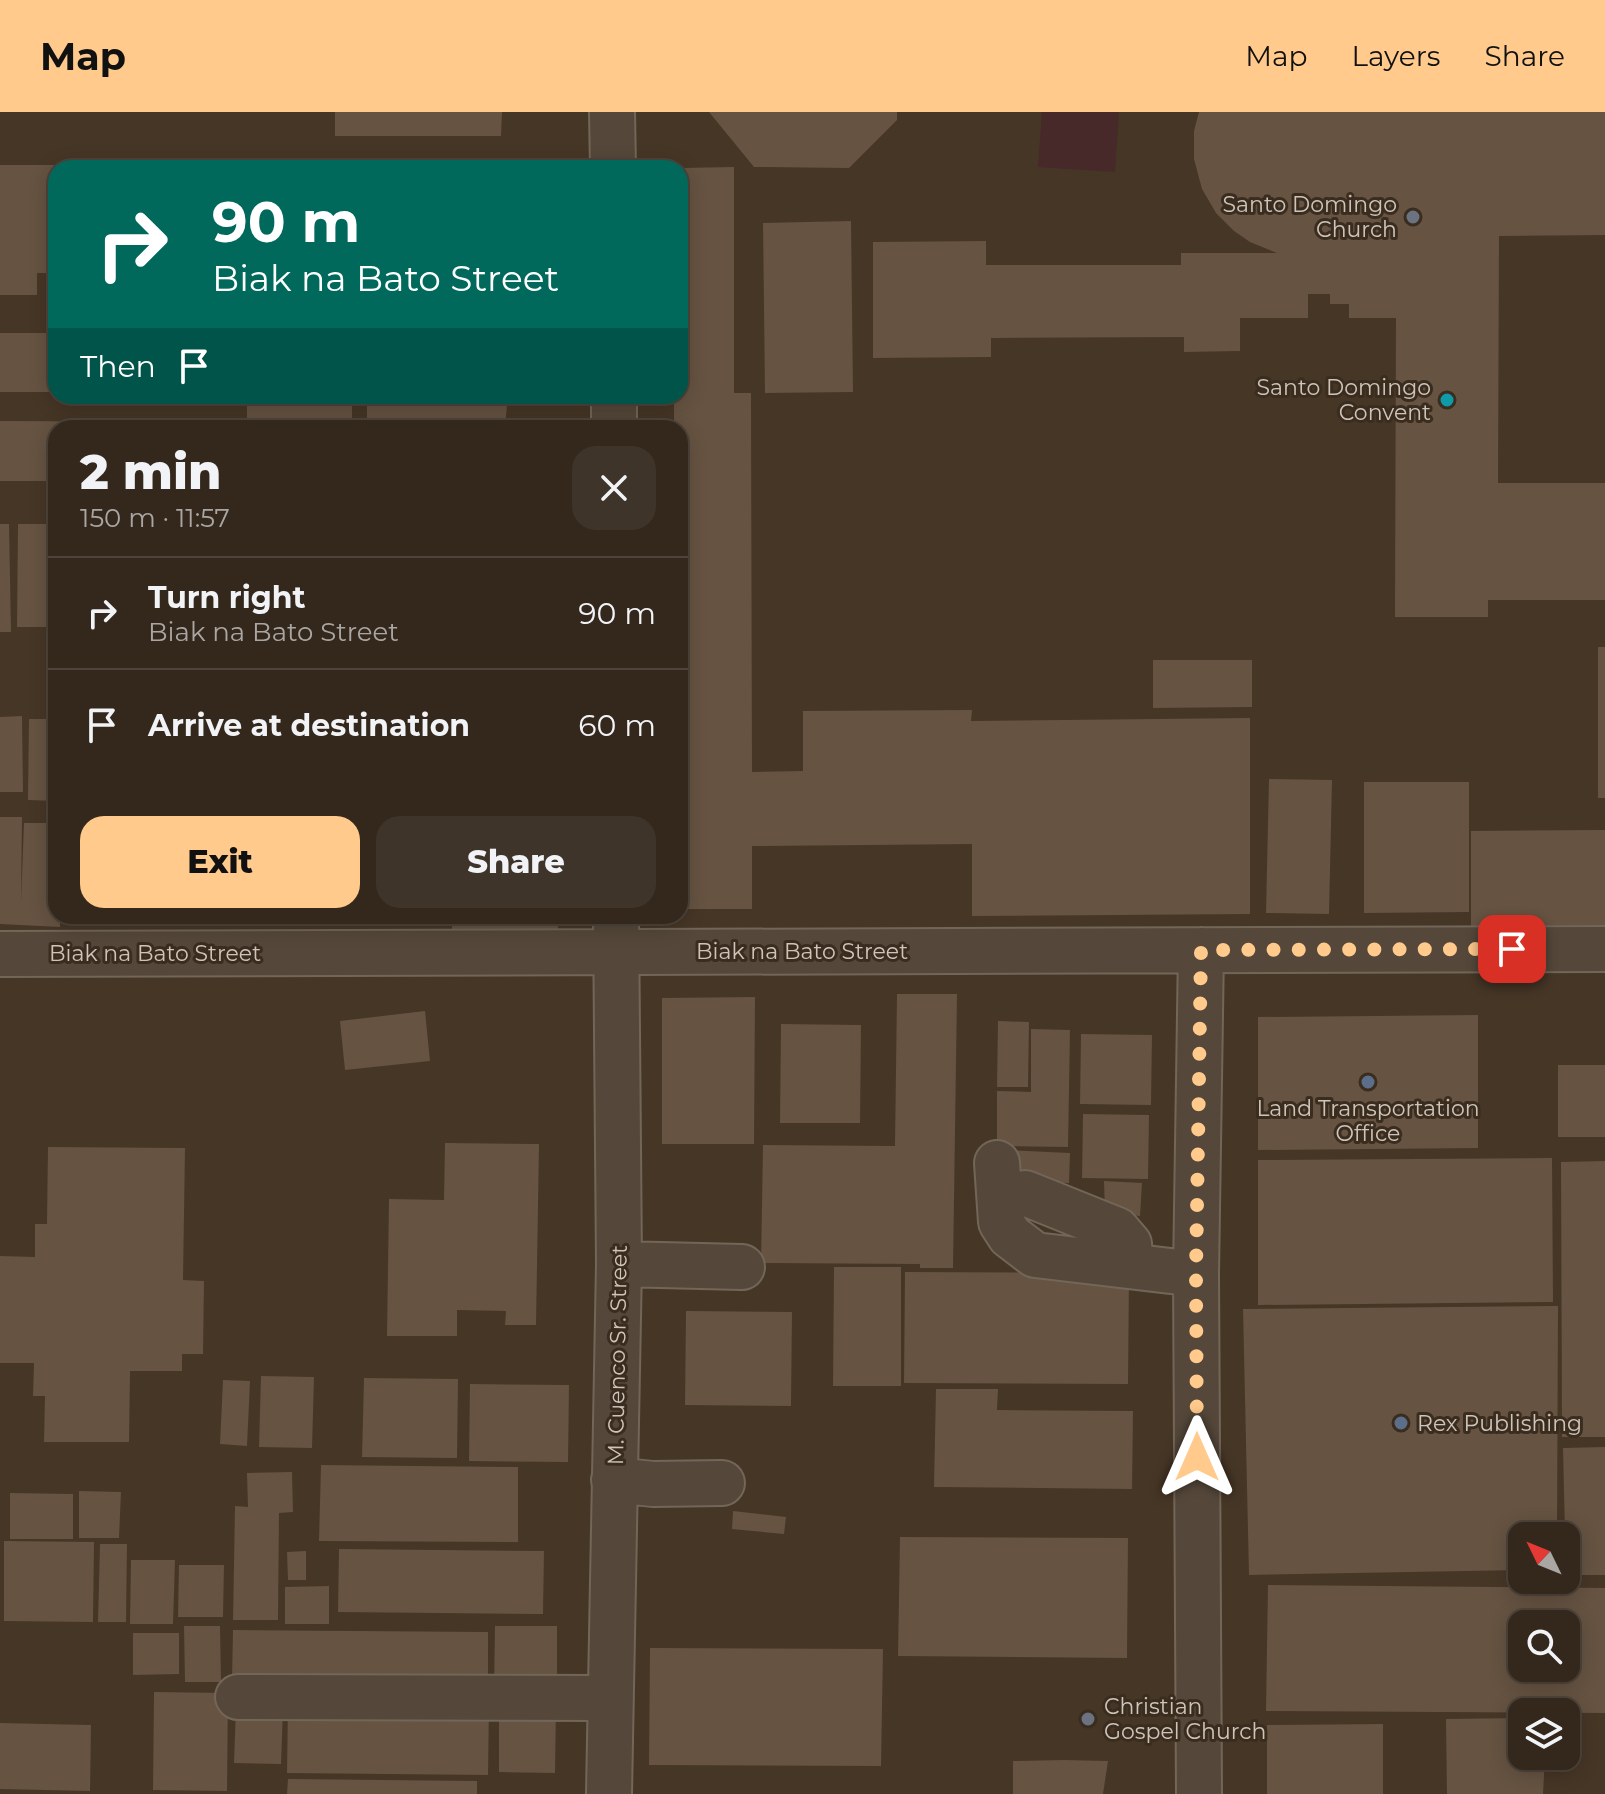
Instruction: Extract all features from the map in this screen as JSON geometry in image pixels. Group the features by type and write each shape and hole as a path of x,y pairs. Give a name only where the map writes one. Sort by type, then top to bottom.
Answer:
{"street":[{"path":"612,112 613,160"},
{"name":"Biak na Bato Street","path":"0,954 616,933 1201,950 1605,949"},
{"name":"M. Cuenco Sr. Street","path":"609,1794 619,1264 616,933"},
{"path":"1199,1794 1196,1274 1201,950"},
{"path":"1011,1178 1001,1222 1019,1245 1035,1255 1196,1274"},
{"path":"619,1264 742,1267"},
{"path":"614,1480 653,1484 722,1483"},
{"path":"238,1697 609,1698"}],"shaded area":[{"path":"1042,112 1119,112 1115,172 1038,167"}],"building":[{"path":"335,112 502,112 501,136 335,136"},
{"path":"709,112 897,112 897,120 849,168 754,167"},
{"path":"1199,112 1605,112 1605,235 1499,236 1498,483 1605,483 1605,600 1488,600 1488,617 1395,617 1396,318 1349,318 1349,304 1330,304 1330,294 1308,294 1308,318 1240,318 1240,351 1184,352 1184,337 991,338 991,357 873,358 873,242 986,241 986,265 1181,265 1181,253 1277,253 1250,242 1234,231 1216,213 1202,189 1194,159 1194,131"},
{"path":"0,165 48,165 48,273 37,273 37,295 0,295"},
{"path":"734,167 734,393 751,393 752,772 803,771 803,711 972,710 971,721 1250,718 1250,914 972,916 972,844 752,846 752,909 688,909 688,420 674,420 674,404 688,404 688,168"},
{"path":"851,221 853,392 765,393 763,223"},
{"path":"0,333 48,333 48,392 0,392"},
{"path":"247,404 352,404 352,420 247,420"},
{"path":"367,404 507,405 506,420 367,420"},
{"path":"0,421 48,421 48,481 0,481"},
{"path":"0,524 9,524 11,632 0,632"},
{"path":"18,524 48,524 48,627 17,627"},
{"path":"1598,647 1605,647 1605,798 1598,798"},
{"path":"1153,660 1252,660 1252,707 1153,708"},
{"path":"22,716 23,792 0,792 0,717"},
{"path":"29,719 48,719 48,801 28,800"},
{"path":"1269,779 1332,780 1329,914 1266,913"},
{"path":"1364,782 1469,782 1469,912 1364,913"},
{"path":"0,817 22,817 21,902 24,823 48,823 48,924 60,924 60,927 0,924"},
{"path":"1605,830 1605,925 1471,926 1471,831"},
{"path":"452,924 558,924 558,939 452,940"},
{"path":"897,994 957,994 953,1268 920,1268 920,1264 761,1263 763,1145 895,1146"},
{"path":"755,997 754,1144 662,1144 662,998"},
{"path":"425,1011 430,1061 345,1070 340,1021"},
{"name":"Land Transportation Office","path":"1478,1015 1478,1148 1258,1150 1258,1017"},
{"path":"998,1021 1029,1022 1028,1087 997,1087"},
{"path":"781,1024 861,1025 860,1123 780,1123"},
{"path":"1031,1029 1070,1030 1068,1147 997,1146 997,1091 1031,1092"},
{"path":"1081,1034 1152,1035 1151,1105 1080,1104"},
{"path":"1558,1065 1605,1065 1605,1137 1558,1137"},
{"path":"1083,1114 1149,1115 1148,1179 1082,1178"},
{"path":"445,1143 539,1144 536,1325 505,1325 506,1311 457,1310 457,1336 387,1336 389,1199 444,1200"},
{"path":"48,1147 185,1148 183,1280 204,1281 203,1354 182,1354 182,1371 130,1371 129,1442 44,1442 45,1396 33,1396 34,1363 0,1363 0,1256 35,1257 35,1224 47,1224"},
{"path":"1008,1150 1070,1153 1069,1183 1006,1181"},
{"path":"1552,1158 1553,1302 1258,1305 1258,1160"},
{"path":"1605,1161 1605,1437 1562,1437 1561,1162"},
{"path":"1104,1181 1142,1183 1140,1216 1105,1212"},
{"path":"834,1267 901,1267 901,1386 833,1386"},
{"path":"905,1272 1129,1273 1128,1384 904,1383"},
{"name":"Rex Publishing","path":"1558,1306 1557,1522 1508,1522 1508,1570 1249,1575 1243,1309"},
{"path":"686,1311 792,1312 791,1406 685,1405"},
{"path":"261,1376 314,1377 312,1448 259,1447"},
{"path":"364,1378 458,1379 457,1458 362,1457"},
{"path":"223,1380 250,1381 247,1446 220,1444"},
{"path":"470,1384 569,1385 568,1462 469,1461"},
{"path":"936,1389 998,1389 997,1410 1133,1411 1132,1489 934,1487"},
{"path":"1605,1447 1605,1575 1580,1575 1580,1522 1565,1522 1563,1448"},
{"path":"321,1465 518,1467 518,1542 319,1541"},
{"path":"292,1472 293,1512 279,1513 278,1620 233,1620 235,1506 248,1507 247,1473"},
{"path":"79,1491 121,1492 119,1538 79,1538"},
{"path":"10,1493 73,1494 73,1539 10,1539"},
{"path":"733,1511 786,1517 784,1534 732,1529"},
{"path":"900,1537 1128,1538 1127,1658 898,1656"},
{"path":"4,1541 94,1542 93,1622 4,1621"},
{"path":"100,1544 127,1544 126,1622 98,1622"},
{"path":"339,1549 544,1551 543,1614 338,1612"},
{"path":"306,1551 306,1580 288,1580 287,1552"},
{"path":"131,1560 175,1560 173,1624 130,1624"},
{"path":"179,1565 224,1565 223,1617 178,1617"},
{"path":"1268,1585 1508,1587 1508,1594 1580,1594 1580,1588 1605,1588 1605,1713 1580,1713 1580,1698 1508,1698 1508,1712 1266,1711"},
{"path":"329,1586 329,1624 285,1624 285,1587"},
{"path":"184,1626 220,1626 221,1682 185,1682"},
{"path":"495,1626 557,1626 557,1688 494,1688"},
{"path":"233,1630 488,1632 488,1681 232,1679"},
{"path":"133,1633 179,1633 179,1674 133,1675"},
{"path":"650,1648 883,1649 881,1766 649,1765"},
{"path":"154,1692 228,1693 227,1791 153,1790"},
{"path":"288,1704 489,1705 488,1775 287,1773"},
{"path":"499,1706 556,1707 555,1773 499,1772"},
{"path":"236,1707 283,1708 281,1764 234,1763"},
{"path":"1508,1718 1508,1770 1544,1770 1543,1794 1447,1794 1446,1719"},
{"path":"0,1723 91,1725 90,1791 0,1789"},
{"path":"1383,1724 1383,1794 1267,1794 1267,1725"},
{"path":"1013,1761 1108,1761 1103,1794 1013,1794"},
{"path":"288,1779 477,1781 477,1794 287,1794"}],"place":[{"name":"Santo Domingo Church","path":"1413,217"},
{"name":"Santo Domingo Convent","path":"1447,400"},
{"name":"Land Transportation Office","path":"1368,1082"},
{"name":"Rex Publishing","path":"1401,1423"},
{"name":"Christian Gospel Church","path":"1088,1719"}],"route":[{"path":"1197,1457 1196,1274 1201,950 1512,949"}]}
